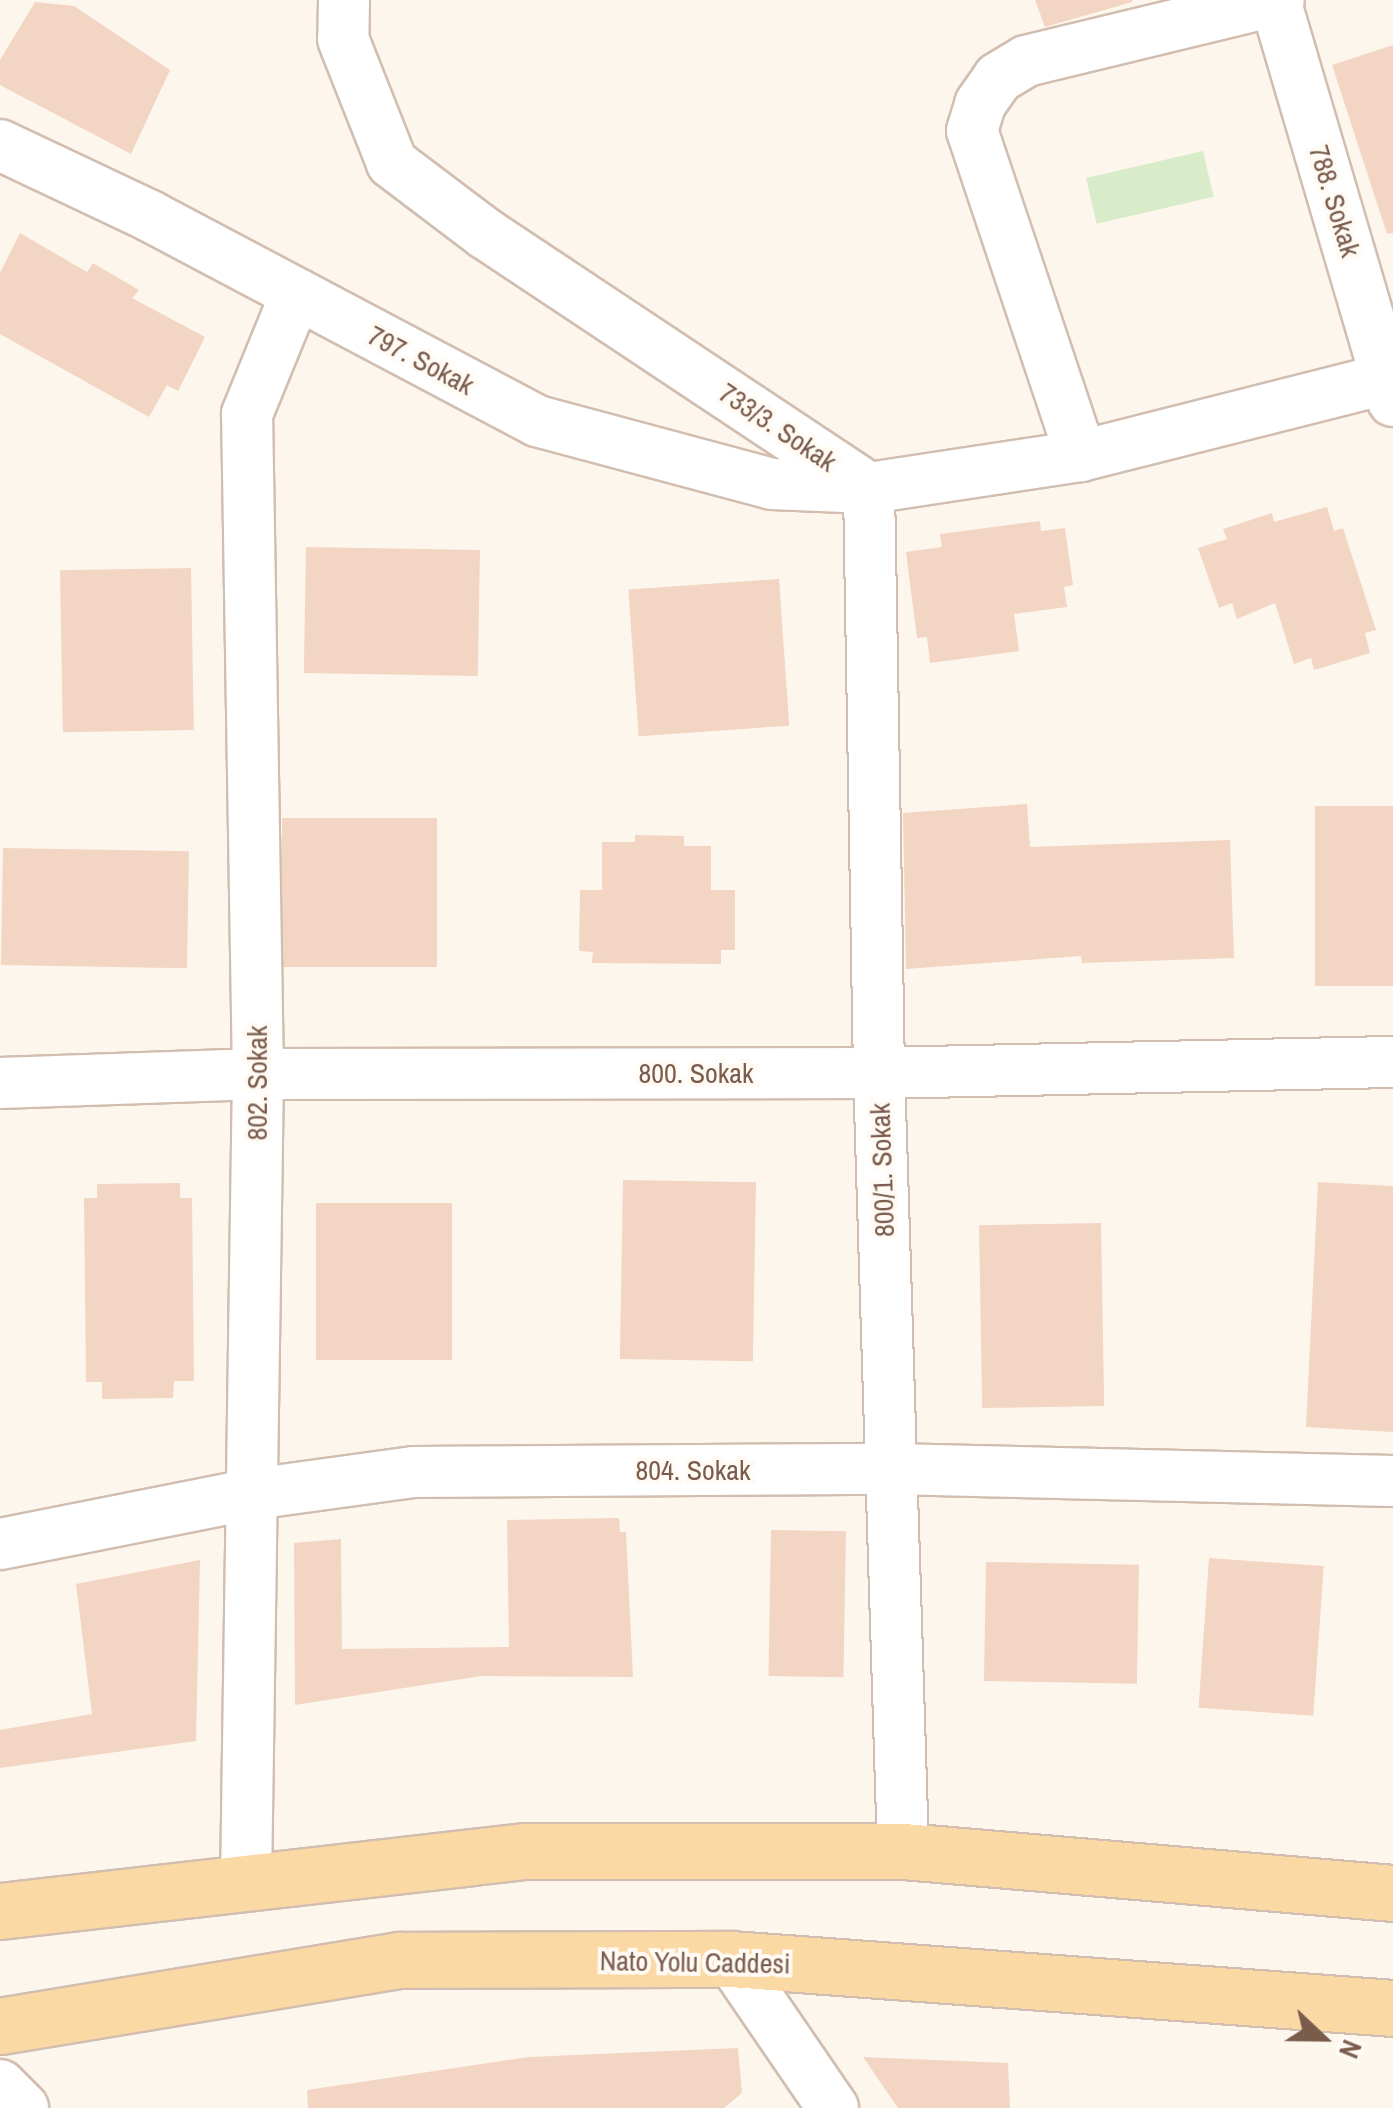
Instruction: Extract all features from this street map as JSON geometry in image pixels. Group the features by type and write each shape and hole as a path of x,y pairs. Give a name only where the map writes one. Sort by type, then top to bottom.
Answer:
{"main road":[{"path":"0,1911 524,1851 903,1851 1393,1893"},
{"name":"Nato Yolu Caddesi","path":"0,2026 400,1960 731,1960 1393,2008"}],"street":[{"name":"733/3. Sokak","path":"344,0 342,39 392,163 486,234 869,488"},
{"path":"1081,456 972,131 980,104 998,78 1026,61 1276,0"},
{"name":"788. Sokak","path":"1276,0 1391,386"},
{"name":"797. Sokak","path":"0,145 296,294 536,421 772,484 869,488"},
{"name":"802. Sokak","path":"246,1883 258,1074 246,414 296,294"},
{"path":"869,488 1081,456 1391,386"},
{"name":"800/1. Sokak","path":"869,488 878,1073 903,1851"},
{"name":"800. Sokak","path":"0,1084 258,1074 878,1073 1393,1062"},
{"name":"804. Sokak","path":"0,1544 254,1494 414,1472 892,1470 1393,1481"},
{"path":"731,1960 834,2108"},
{"path":"0,2086 23,2108"}],"green space":[{"path":"1203,151 1214,197 1097,224 1086,178"}],"building":[{"path":"1035,0 1132,0 1132,2 1045,27"},
{"path":"35,2 74,6 170,70 131,154 0,85 0,60"},
{"path":"1393,45 1393,233 1387,234 1332,65"},
{"path":"20,233 87,272 93,263 139,290 132,298 205,337 178,391 167,385 149,417 0,334 0,273"},
{"path":"1327,507 1334,531 1343,528 1376,630 1365,633 1370,653 1314,670 1311,658 1294,664 1275,603 1237,619 1232,603 1219,608 1198,548 1227,539 1223,529 1272,513 1274,522"},
{"path":"1040,521 1041,531 1065,528 1073,585 1064,587 1067,607 1014,614 1019,651 930,663 927,637 917,638 906,552 942,547 940,534"},
{"path":"306,547 480,550 478,676 304,673"},
{"path":"191,568 194,730 63,732 60,570"},
{"path":"779,579 789,726 639,736 628,590"},
{"path":"1027,804 1030,847 1230,840 1234,958 1082,963 1081,956 906,969 903,813"},
{"path":"1315,806 1393,806 1393,986 1315,986"},
{"path":"282,818 437,818 437,967 282,967"},
{"path":"635,835 684,836 684,846 711,846 711,890 735,890 735,950 721,950 721,964 592,963 593,952 579,951 580,890 602,890 602,842 635,842"},
{"path":"3,848 189,851 187,968 1,965"},
{"path":"623,1180 756,1182 753,1361 620,1359"},
{"path":"1318,1182 1393,1186 1393,1432 1306,1427"},
{"path":"180,1183 180,1198 192,1198 194,1381 174,1381 173,1398 102,1399 102,1382 86,1382 84,1198 97,1198 97,1184"},
{"path":"316,1203 452,1203 452,1360 316,1360"},
{"path":"1101,1223 1104,1406 982,1408 979,1225"},
{"path":"619,1518 620,1532 626,1532 633,1677 481,1676 295,1705 294,1543 341,1539 342,1649 509,1647 507,1520"},
{"path":"771,1530 846,1531 843,1677 768,1676"},
{"path":"1209,1558 1324,1566 1313,1716 1199,1708"},
{"path":"200,1560 196,1741 0,1768 0,1730 92,1714 76,1584"},
{"path":"986,1562 1139,1565 1137,1684 984,1681"},
{"path":"738,2048 742,2093 724,2108 308,2108 307,2090 529,2057"},
{"path":"863,2057 1008,2063 1010,2108 898,2108"}]}
